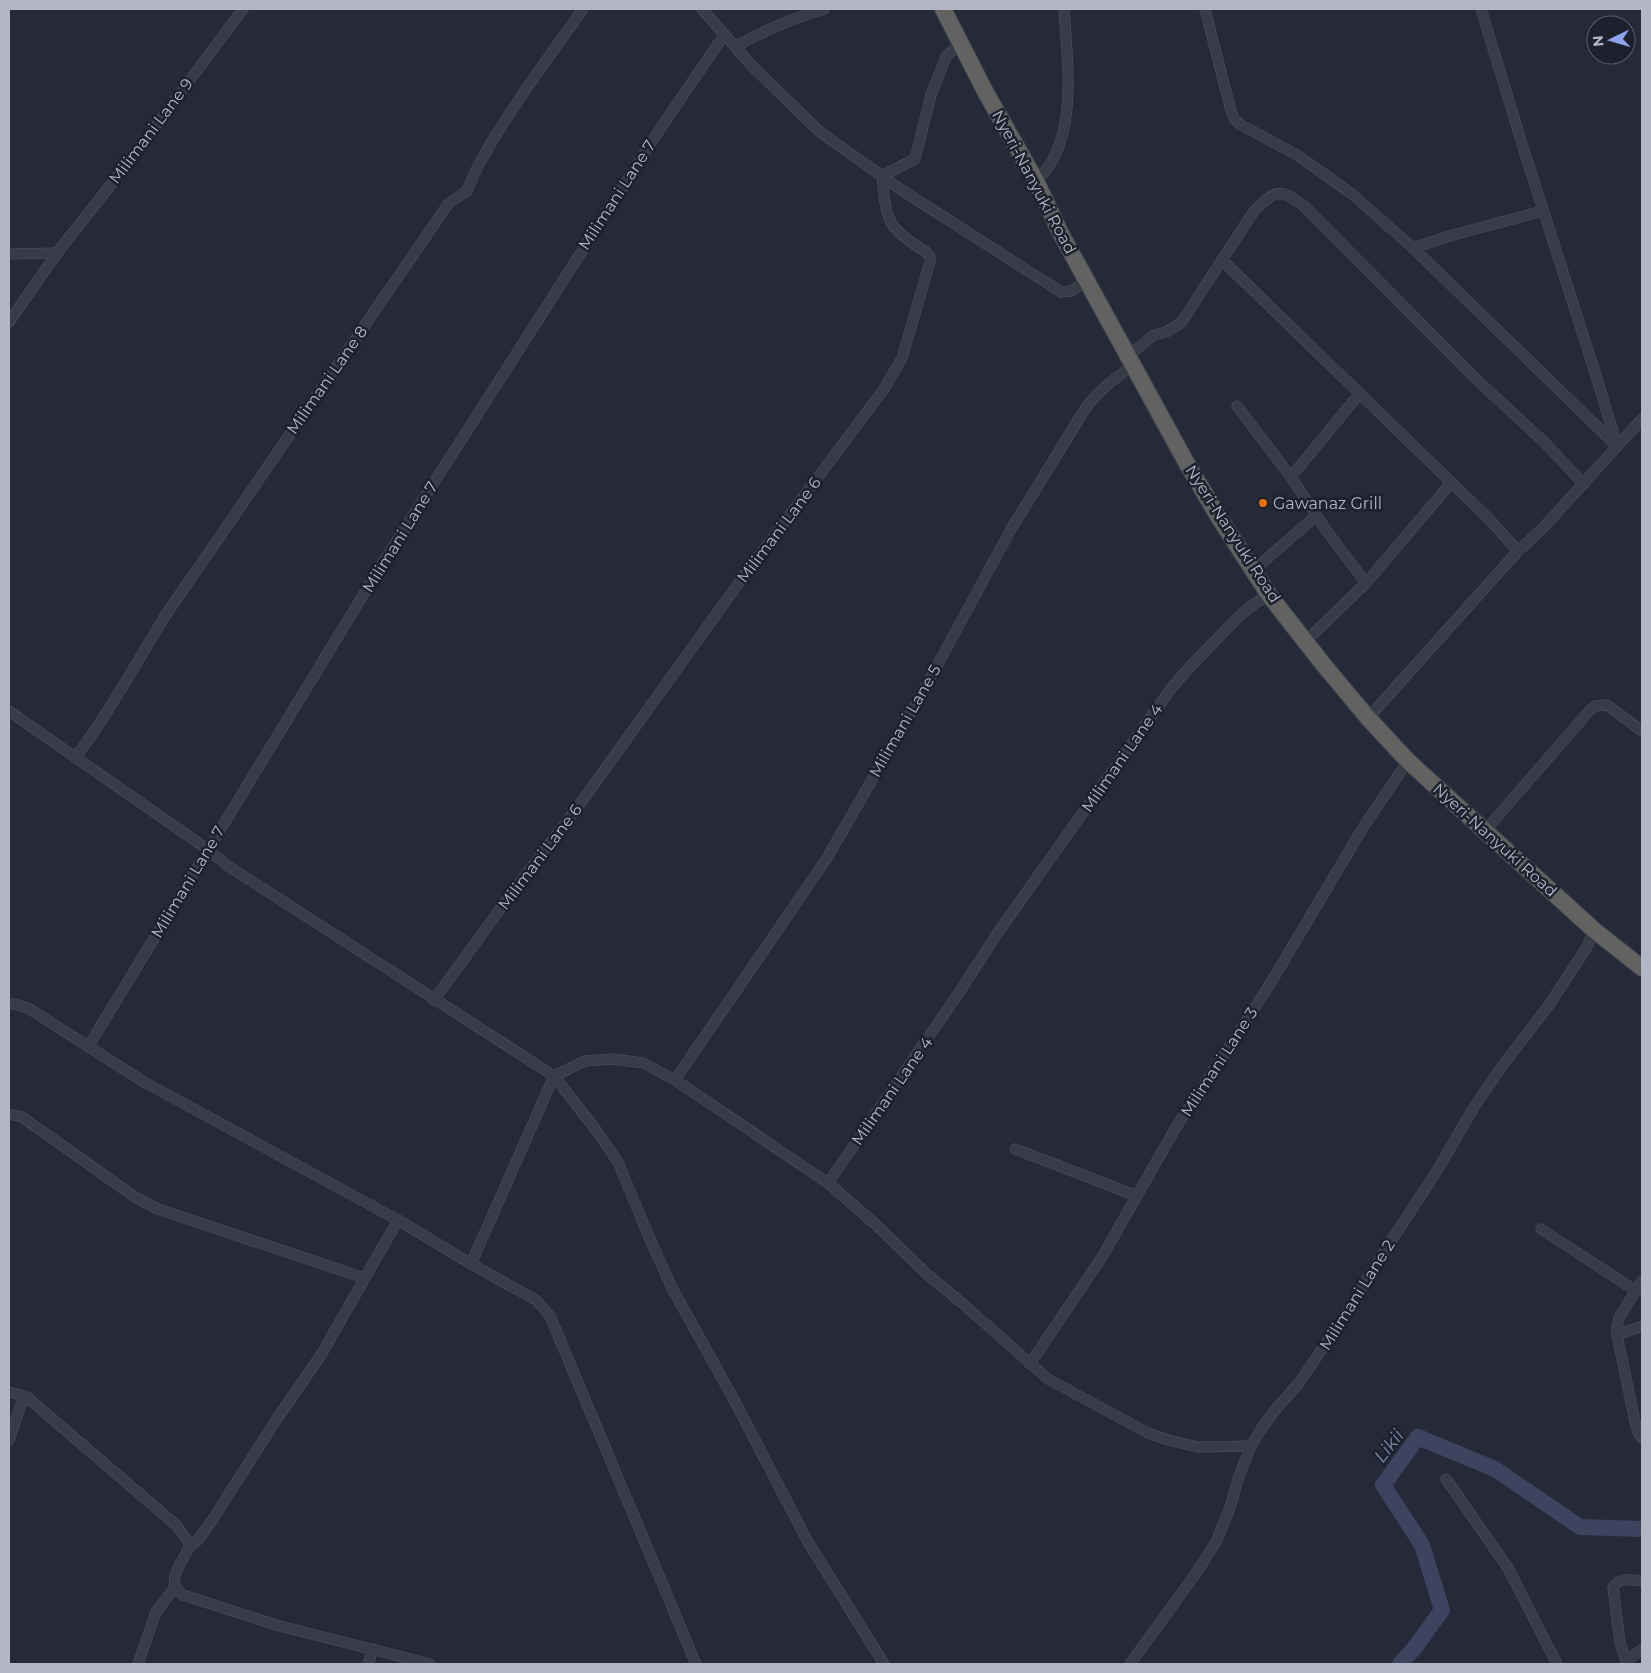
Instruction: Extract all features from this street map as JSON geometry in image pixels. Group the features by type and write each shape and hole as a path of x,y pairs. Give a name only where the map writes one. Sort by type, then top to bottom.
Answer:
{"highway":[{"name":"Nyeri-Nanyuki Road","path":"943,9 986,93 1036,181 1060,232 1186,462 1218,516 1270,595 1323,664 1368,718 1408,761 1594,930 1642,968"}],"street":[{"name":"Milimani Lane 9","path":"9,322 57,252 128,163 244,9"},
{"name":"Milimani Lane 8","path":"76,757 163,620 448,204 467,191 478,166 495,136 583,9"},
{"path":"702,9 753,67 809,124 882,176 951,223 1061,292 1071,291 1088,281"},
{"path":"736,46 770,28 802,15 824,9"},
{"path":"1036,181 1056,156 1067,104 1069,75 1064,9"},
{"path":"1205,9 1231,111 1235,120 1251,131 1297,155 1352,194 1413,248 1617,446"},
{"path":"1481,9 1592,360 1617,446"},
{"name":"Milimani Lane 7","path":"88,1047 382,564 658,132 724,35"},
{"path":"882,176 915,159 931,96 946,57 961,42"},
{"name":"Milimani Lane 6","path":"434,1000 511,894 577,808 738,584 869,410 898,366 906,346 930,257 894,226 886,205 882,176"},
{"name":"Milimani Lane 5","path":"675,1080 827,858 926,686 1010,531 1085,409 1094,396 1154,336 1166,332 1181,323 1254,211 1265,200 1280,193 1288,194 1304,206 1477,380 1544,442 1584,484"},
{"path":"1413,248 1453,235 1544,211"},
{"path":"9,254 57,252"},
{"path":"1222,260 1292,330 1360,393 1489,519 1518,551"},
{"path":"1291,477 1360,393"},
{"path":"1237,406 1291,477 1316,516 1366,583"},
{"path":"1368,718 1518,551 1542,529 1642,419"},
{"path":"1306,641 1366,583 1451,483"},
{"path":"1254,570 1316,516"},
{"name":"Milimani Lane 4","path":"828,1184 946,1013 999,931 1170,690 1189,666 1246,610 1259,600 1270,595"},
{"path":"1484,832 1574,727 1595,706 1607,705 1642,731"},
{"path":"9,712 208,849 228,866 554,1076 618,1162 672,1288 733,1398 808,1542 882,1664"},
{"name":"Milimani Lane 3","path":"1030,1364 1102,1256 1175,1129 1266,989 1364,826 1408,761"},
{"name":"Milimani Lane 2","path":"1130,1664 1194,1576 1216,1542 1230,1508 1239,1476 1251,1446 1275,1410 1299,1383 1343,1319 1438,1169 1474,1107 1549,1005 1587,947 1594,930"},
{"path":"9,1004 28,1008 144,1082 398,1220 542,1304 550,1316 696,1664"},
{"path":"471,1264 554,1076 585,1061 612,1059 643,1063 675,1080 828,1184 874,1223 928,1275 1048,1379 1148,1433 1168,1440 1198,1447 1251,1446"},
{"path":"9,1114 22,1118 135,1197 158,1209 364,1278"},
{"path":"1015,1149 1137,1196"},
{"path":"188,1549 198,1539 213,1518 321,1355 398,1220"},
{"path":"1541,1229 1636,1291"},
{"path":"1642,1281 1619,1318 1617,1334 1636,1426 1638,1434 1642,1438"},
{"path":"1617,1334 1642,1326"},
{"path":"9,1392 24,1396 176,1525 190,1544 174,1575 175,1587 178,1592 276,1625 430,1664"},
{"path":"9,1440 24,1396"},
{"path":"1446,1479 1508,1568 1557,1664"},
{"path":"1642,1581 1621,1580 1616,1582 1613,1587 1620,1642 1627,1663 1642,1649"},
{"path":"138,1664 156,1612 175,1587"},
{"path":"368,1664 373,1649"}],"waterway":[{"name":"Likii","path":"1400,1664 1416,1646 1442,1610 1422,1545 1383,1485 1418,1437 1495,1469 1580,1527 1642,1529"}],"place":[{"name":"Gawanaz Grill","path":"1263,503"}]}
